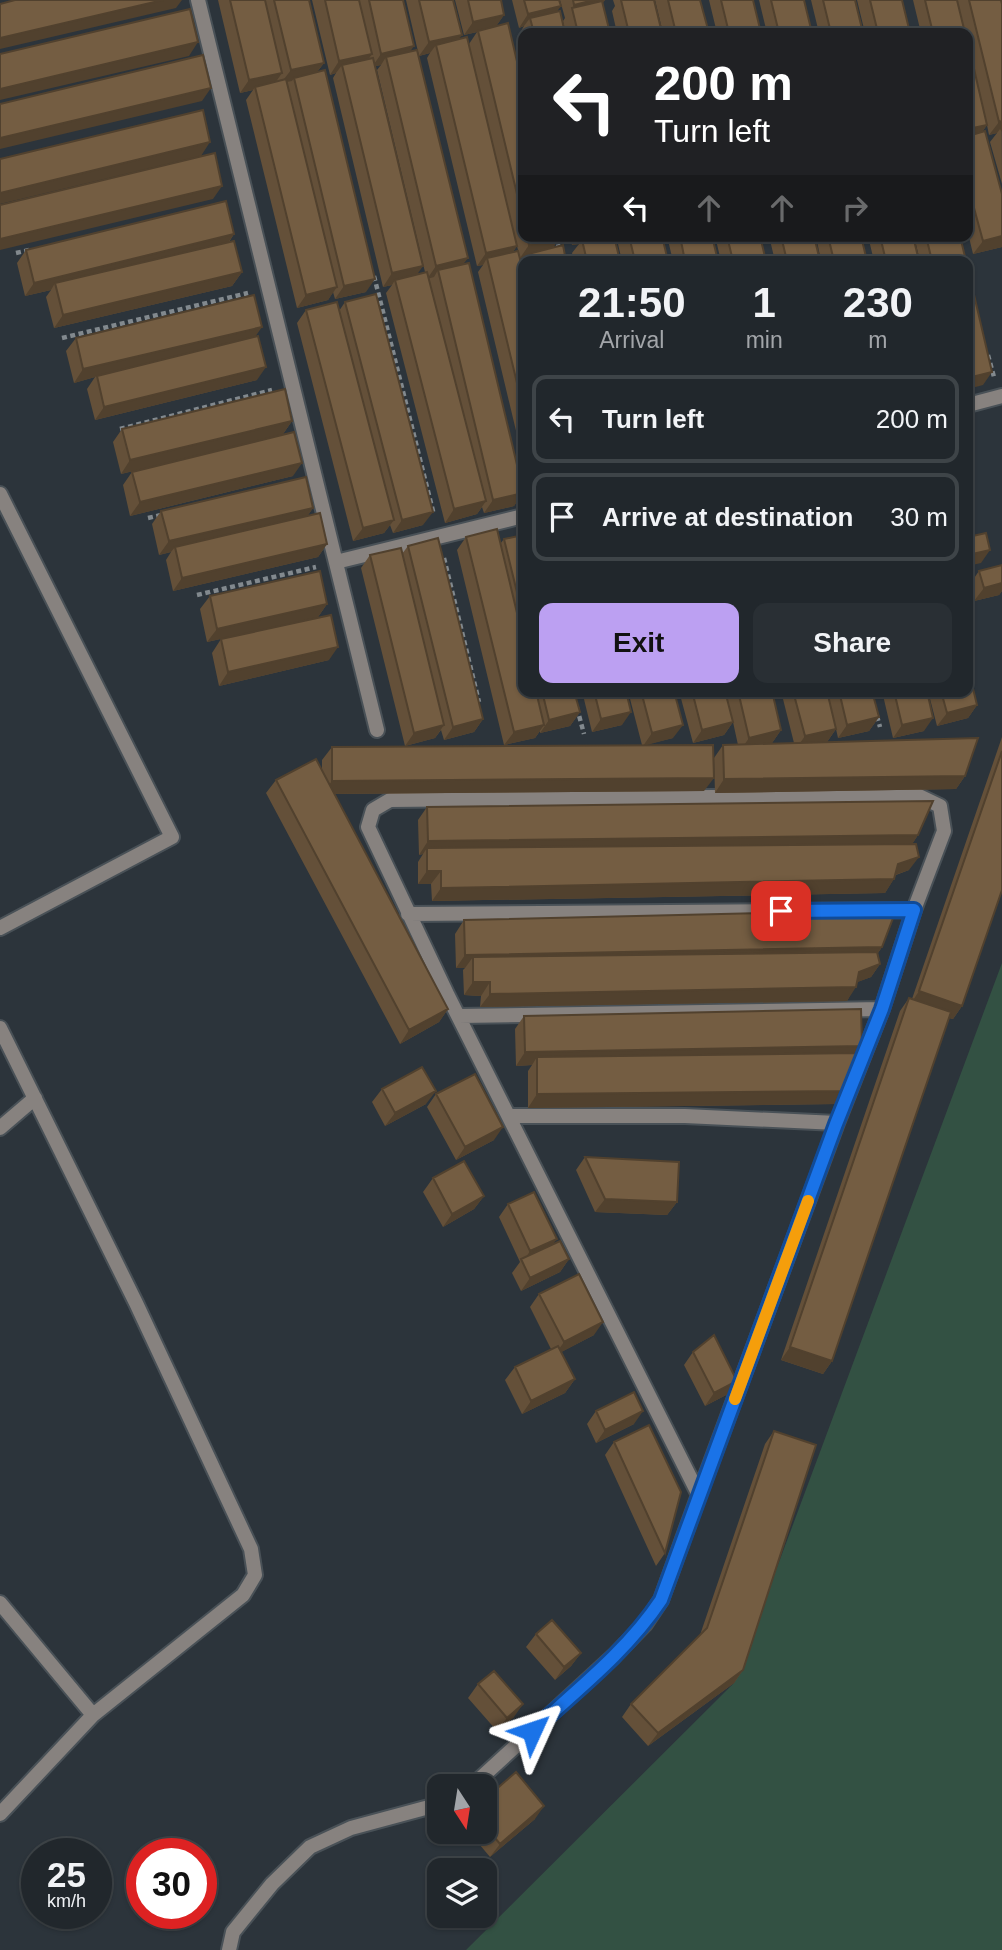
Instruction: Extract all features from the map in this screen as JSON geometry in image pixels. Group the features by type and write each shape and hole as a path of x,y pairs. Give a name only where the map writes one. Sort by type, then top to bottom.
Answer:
{"street":[{"path":"198,0 377,730"},
{"path":"973,404 1000,397"},
{"path":"0,494 172,837 0,928"},
{"path":"336,562 518,517"},
{"path":"485,1774 614,1656 645,1625 661,1600 836,1124 882,1009 914,910 944,831 940,806 917,795 390,800 373,810 368,827 458,1016 699,1495"},
{"path":"408,914 914,910"},
{"path":"458,1016 882,1009"},
{"path":"0,1028 136,1303 251,1549 255,1574 243,1595 93,1714 0,1814"},
{"path":"0,1128 35,1098"},
{"path":"509,1116 685,1116 836,1124"},
{"path":"0,1604 93,1714"},
{"path":"229,1950 233,1932 272,1884 310,1847 351,1828 427,1808"}],"path":[{"path":"16,253 30,250"},
{"path":"372,268 480,707"},
{"path":"62,338 268,288"},
{"path":"985,344 1000,397"},
{"path":"120,429 292,385"},
{"path":"148,518 161,515"},
{"path":"197,596 336,562"},
{"path":"576,702 584,734"},
{"path":"877,715 880,727"}],"green space":[{"path":"1002,963 1002,1950 466,1950 488,1928 497,1928 497,1919 734,1683"}],"building":[{"path":"15,0 163,0 0,38 0,4"},
{"path":"230,0 265,0 282,73 249,80"},
{"path":"274,0 309,0 324,63 291,70"},
{"path":"325,0 359,0 372,54 339,61"},
{"path":"369,0 403,0 414,46 381,54"},
{"path":"419,0 453,0 462,35 429,42"},
{"path":"468,0 501,0 504,15 473,22"},
{"path":"524,0 559,0 561,6 528,14"},
{"path":"573,0 594,0 574,5"},
{"path":"621,0 654,0 661,28 628,28"},
{"path":"668,0 700,0 708,28 675,28"},
{"path":"721,0 753,0 760,28 728,28"},
{"path":"771,0 804,0 811,28 778,28"},
{"path":"823,0 855,0 862,28 830,28"},
{"path":"870,0 902,0 909,28 877,28"},
{"path":"925,0 957,0 964,28 932,28"},
{"path":"969,0 1001,0 1002,4 1002,121 999,122"},
{"path":"602,1 609,28 577,28 572,8"},
{"path":"190,9 198,42 0,89 0,54"},
{"path":"560,11 564,28 533,28 530,18"},
{"path":"508,23 518,66 518,198 478,31"},
{"path":"467,37 517,246 486,253 436,45"},
{"path":"417,50 468,258 436,266 386,57"},
{"path":"203,55 211,88 0,138 0,104"},
{"path":"373,58 423,266 392,273 342,65"},
{"path":"973,65 987,125 973,128"},
{"path":"325,70 375,279 344,286 294,78"},
{"path":"286,79 337,287 306,295 255,87"},
{"path":"203,110 210,142 0,193 0,159"},
{"path":"985,131 1002,194 1002,236 983,241 973,204 973,135"},
{"path":"215,153 222,186 0,239 0,205"},
{"path":"226,201 234,234 34,283 26,250"},
{"path":"234,241 242,272 63,315 55,283"},
{"path":"582,242 615,242 619,256 586,256"},
{"path":"630,242 663,242 667,256 634,256"},
{"path":"681,242 713,242 717,256 684,256"},
{"path":"728,242 761,242 765,256 732,256"},
{"path":"782,242 815,242 819,256 786,256"},
{"path":"829,242 862,242 866,256 833,256"},
{"path":"881,242 914,242 918,256 885,256"},
{"path":"927,242 961,242 965,256 931,256"},
{"path":"563,245 565,256 533,256 532,253"},
{"path":"518,251 519,256 518,387 487,258"},
{"path":"469,263 518,469 518,494 493,500 438,270"},
{"path":"427,272 486,501 454,509 395,280"},
{"path":"973,290 992,372 973,377"},
{"path":"376,294 433,512 402,520 345,302"},
{"path":"254,295 262,327 83,369 76,338"},
{"path":"337,302 394,520 363,528 306,310"},
{"path":"258,336 266,367 104,407 97,376"},
{"path":"285,389 292,421 130,460 122,429"},
{"path":"294,432 302,463 140,502 132,472"},
{"path":"306,477 313,508 169,541 161,511"},
{"path":"320,513 327,544 182,578 175,547"},
{"path":"497,529 518,617 518,697 537,697 544,725 514,732 466,537"},
{"path":"986,533 990,550 973,554 973,536"},
{"path":"518,536 518,596 504,539"},
{"path":"438,538 483,719 453,727 408,546"},
{"path":"401,548 444,725 414,733 370,555"},
{"path":"1002,565 1002,583 984,588 979,571"},
{"path":"320,571 327,604 217,629 210,596"},
{"path":"331,615 338,647 228,672 221,639"},
{"path":"973,689 977,705 947,713 943,697 973,697"},
{"path":"543,697 576,697 580,712 549,720"},
{"path":"596,697 627,697 631,712 601,719"},
{"path":"643,697 676,697 683,725 652,733"},
{"path":"694,697 727,697 733,722 702,730"},
{"path":"739,697 773,697 781,730 749,738"},
{"path":"795,697 828,697 836,729 805,736"},
{"path":"840,697 874,697 879,717 847,725"},
{"path":"895,697 928,697 933,718 902,725"},
{"path":"978,738 965,776 724,779 723,745"},
{"path":"713,745 714,778 332,781 332,747"},
{"path":"1002,751 1002,890 962,1006 919,991"},
{"path":"316,759 448,1009 409,1030 276,780"},
{"path":"933,801 918,835 428,841 427,807"},
{"path":"916,844 919,857 898,864 894,879 441,888 441,871 427,871 427,848"},
{"path":"888,910 893,918 882,947 465,955 464,920"},
{"path":"877,952 880,964 859,972 856,987 490,994 490,982 473,982 473,957"},
{"path":"909,998 951,1012 832,1361 790,1347"},
{"path":"861,1009 862,1046 525,1052 524,1016"},
{"path":"858,1053 846,1091 537,1094 537,1057"},
{"path":"422,1067 436,1091 395,1113 382,1089"},
{"path":"475,1074 503,1127 465,1147 436,1094"},
{"path":"585,1157 679,1162 677,1202 605,1199"},
{"path":"464,1161 484,1196 452,1214 433,1178"},
{"path":"534,1192 557,1239 530,1251 508,1204"},
{"path":"560,1241 569,1259 530,1278 521,1259"},
{"path":"579,1274 603,1322 564,1342 539,1294"},
{"path":"714,1335 737,1381 714,1393 693,1352"},
{"path":"558,1346 575,1379 531,1401 515,1367"},
{"path":"634,1392 643,1411 605,1430 596,1411"},
{"path":"649,1425 681,1492 665,1553 614,1442"},
{"path":"774,1431 816,1445 743,1670 658,1733 631,1704 707,1628"},
{"path":"552,1620 581,1653 564,1667 536,1634"},
{"path":"494,1671 523,1704 507,1718 478,1684"},
{"path":"516,1772 544,1806 500,1844 497,1840 497,1789"}],"slow traffic":[{"path":"735,1399 808,1201"}],"route":[{"path":"532,1731 645,1625 661,1600 836,1124 882,1009 914,910 781,911"}]}
